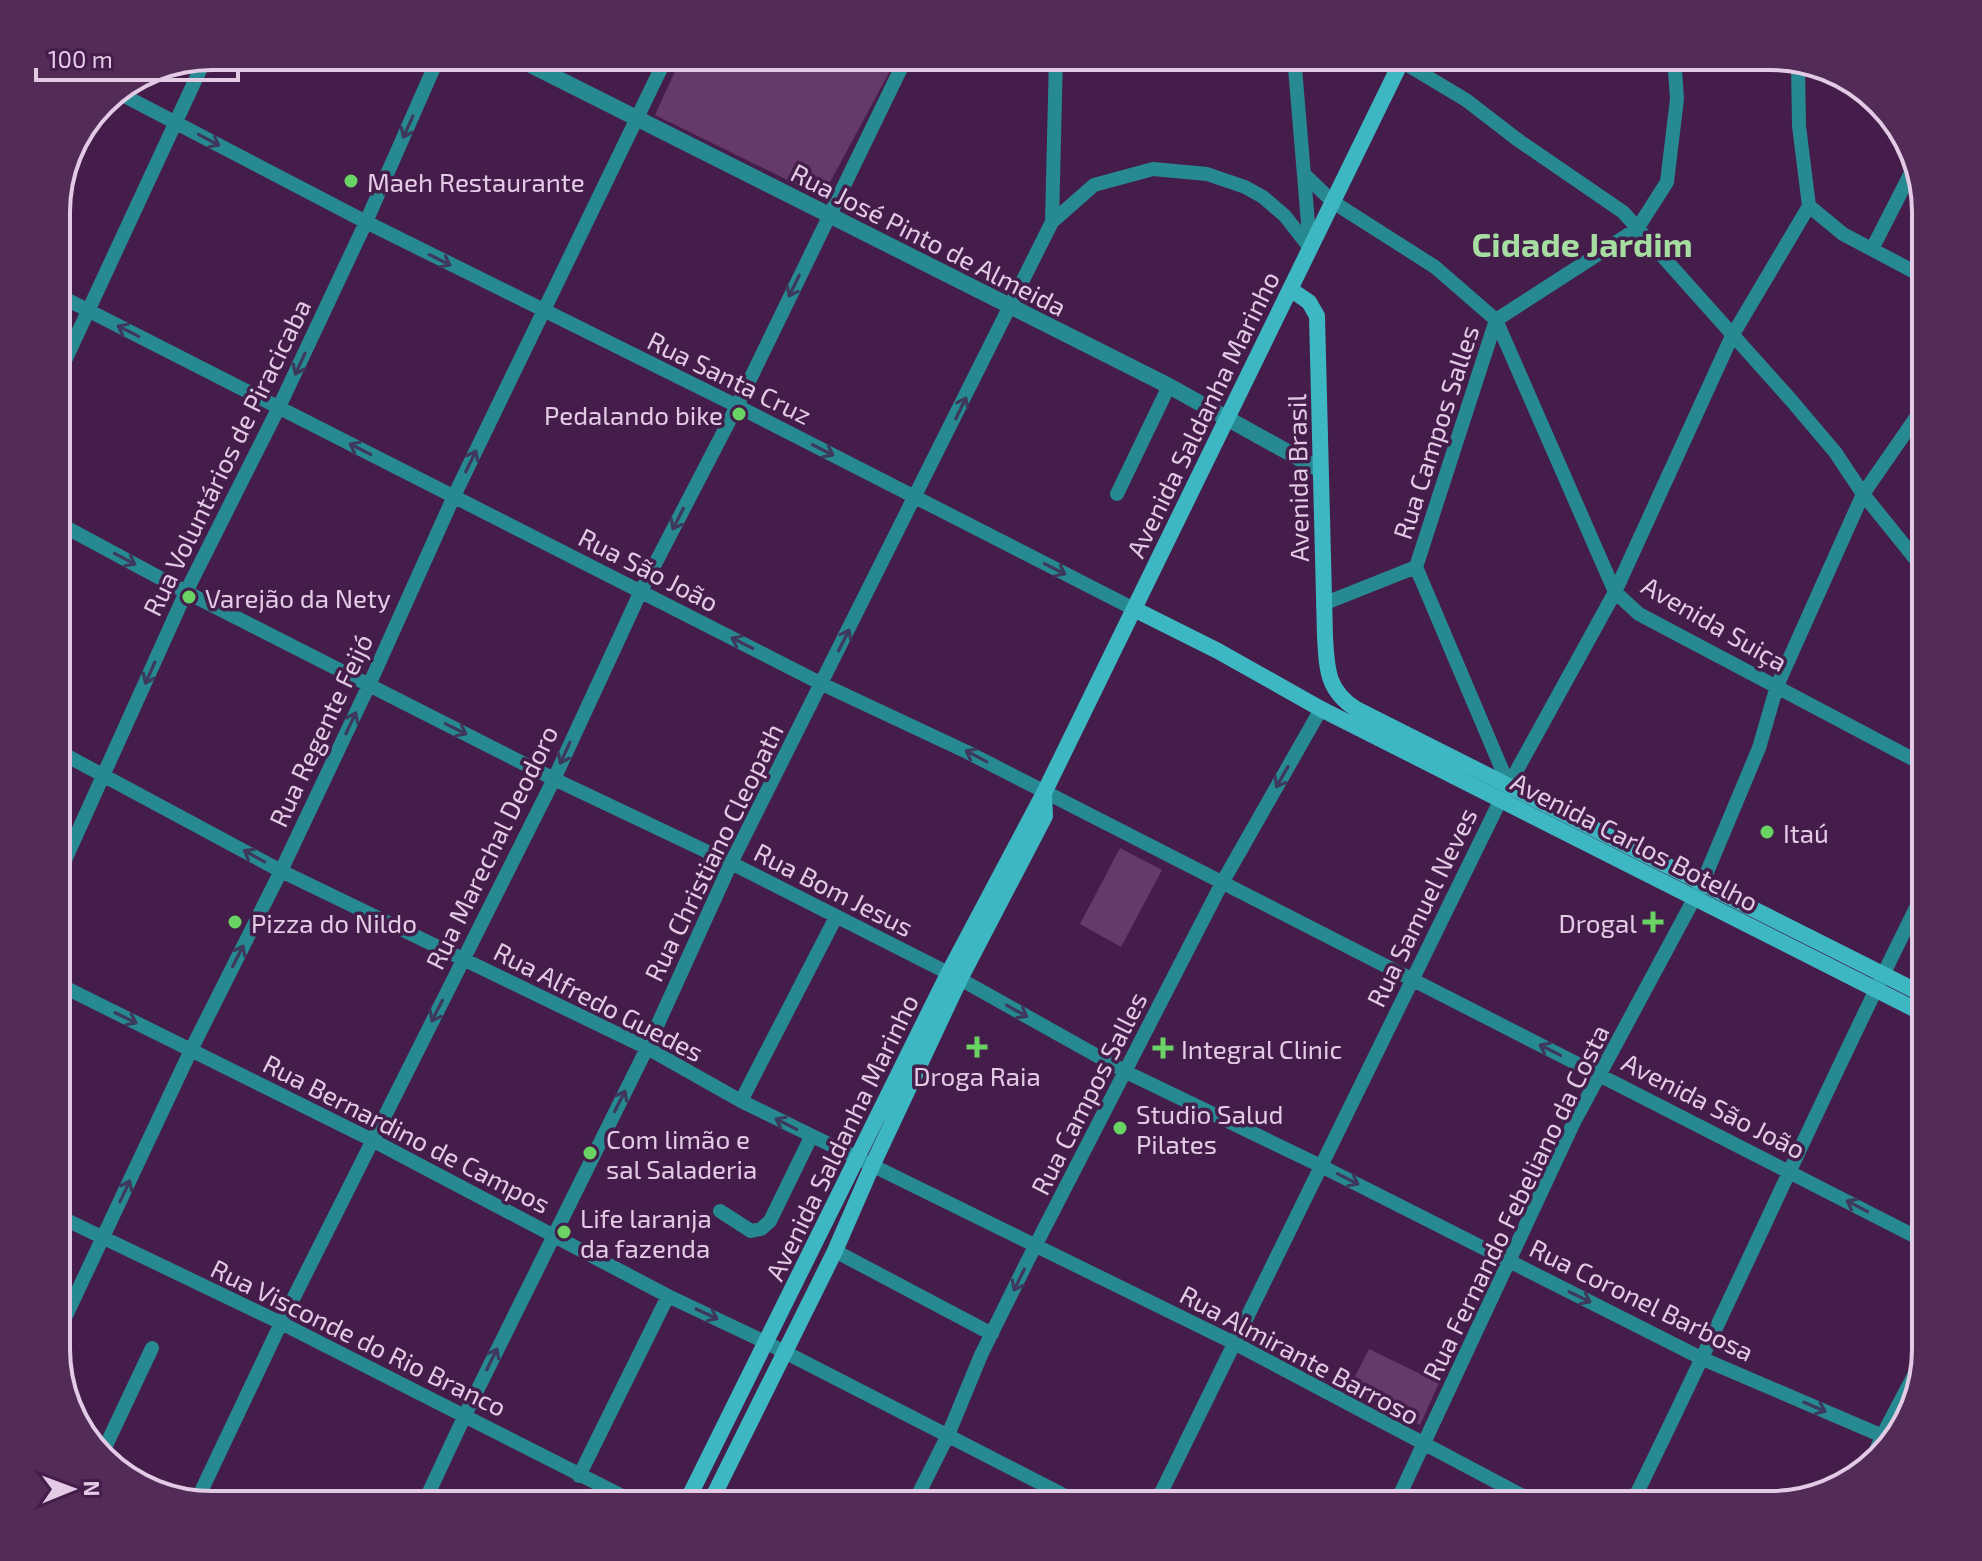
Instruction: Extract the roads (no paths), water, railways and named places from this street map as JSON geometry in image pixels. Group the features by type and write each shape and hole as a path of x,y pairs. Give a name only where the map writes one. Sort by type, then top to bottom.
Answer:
{"main road":[{"name":"Avenida Saldanha Marinho","path":"692,1491 856,1158 954,976 1396,70"},
{"name":"Avenida Brasil","path":"1290,289 1309,302 1317,316 1323,604 1326,662 1330,678"},
{"name":"Rua Santa Cruz","path":"1134,609 1321,709"},
{"path":"1305,699 1324,690 1330,678"},
{"path":"1330,678 1336,693 1356,709"},
{"name":"Avenida Carlos Botelho","path":"1321,709 1505,792"},
{"path":"1321,709 1356,709"},
{"name":"Avenida Carlos Botelho","path":"1356,709 1505,792 1698,891 1912,1008"},
{"name":"Avenida Carlos Botelho","path":"1698,891 1912,989"},
{"name":"Avenida Saldanha Marinho","path":"716,1491 835,1251 954,976"}],"street":[{"name":"Rua Voluntários de Piracicaba","path":"70,850 186,592 279,407 433,70"},
{"name":"Rua José Pinto de Almeida","path":"541,70 1169,386 1320,470"},
{"name":"Rua Regente Feijó","path":"70,1308 191,1050 281,871 369,685 454,496 660,70"},
{"name":"Rua Marechal Deodoro","path":"201,1491 281,1323 554,779 641,591 737,406 900,70"},
{"path":"1052,222 1056,70"},
{"path":"1295,70 1310,248"},
{"path":"1420,70 1623,212 1835,452 1863,494 1912,555"},
{"name":"Rua Campos Salles","path":"1323,604 1416,567 1496,320 1637,229 1667,182 1677,99 1675,70"},
{"path":"70,350 200,71"},
{"path":"1798,73 1799,126 1809,206 1843,234 1912,270"},
{"name":"Rua Santa Cruz","path":"128,98 543,312 737,406 1134,609"},
{"path":"1052,222 1094,185 1153,169 1207,174 1245,187 1263,197 1285,216 1310,248"},
{"path":"1304,174 1333,202 1435,267 1496,320"},
{"path":"1872,249 1908,179"},
{"name":"Rua Samuel Neves","path":"1162,1491 1505,792 1615,592 1732,336 1809,206"},
{"name":"Rua Christiano Cleopath","path":"430,1491 647,1048 731,863 1052,222"},
{"name":"Rua São João","path":"70,301 822,684 967,752 1222,883"},
{"name":"Avenida Suiça","path":"1496,320 1615,592 1639,614 1912,758"},
{"path":"1117,494 1169,386"},
{"name":"Rua Fernando Febeliano da Costa","path":"1402,1491 1573,1124 1698,891 1759,748 1777,686 1863,494 1912,423"},
{"name":"Rua Bom Jesus","path":"70,530 554,779 731,863 954,976"},
{"path":"1416,567 1505,792"},
{"name":"Rua Campos Salles","path":"920,1491 992,1334 1222,883 1321,709"},
{"name":"Rua Alfredo Guedes","path":"70,757 281,871 647,1048 811,1137 1036,1248"},
{"name":"Avenida São João","path":"1222,883 1912,1235"},
{"path":"1638,1491 1912,916"},
{"path":"741,1101 836,917"},
{"name":"Rua Coronel Barbosa","path":"954,976 1126,1072 1321,1166 1703,1359 1882,1436"},
{"name":"Rua Bernardino de Campos","path":"70,990 372,1140 668,1296 767,1343 1056,1491"},
{"path":"720,1211 751,1231 761,1229 770,1221 811,1137"},
{"name":"Rua Visconde do Rio Branco","path":"70,1222 281,1323 611,1491"},
{"name":"Rua Almirante Barroso","path":"1036,1248 1236,1344 1512,1491"},
{"path":"835,1251 992,1334"},
{"path":"579,1476 668,1296"},
{"path":"107,1444 152,1348"}],"place":[{"name":"Maeh Restaurante","path":"351,181"},
{"name":"Pedalando bike","path":"739,414"},
{"name":"Varejão da Nety","path":"189,597"},
{"name":"Itaú","path":"1767,832"},
{"name":"Pizza do Nildo","path":"235,922"},
{"name":"Drogal","path":"1653,922"},
{"name":"Droga Raia","path":"977,1047"},
{"name":"Integral Clinic","path":"1163,1048"},
{"name":"Studio Salud Pilates","path":"1120,1128"},
{"name":"Com limão e sal Saladeria","path":"590,1153"},
{"name":"Life laranja da fazenda","path":"564,1232"}],"district":[{"name":"Cidade Jardim","path":"1582,243"}]}
